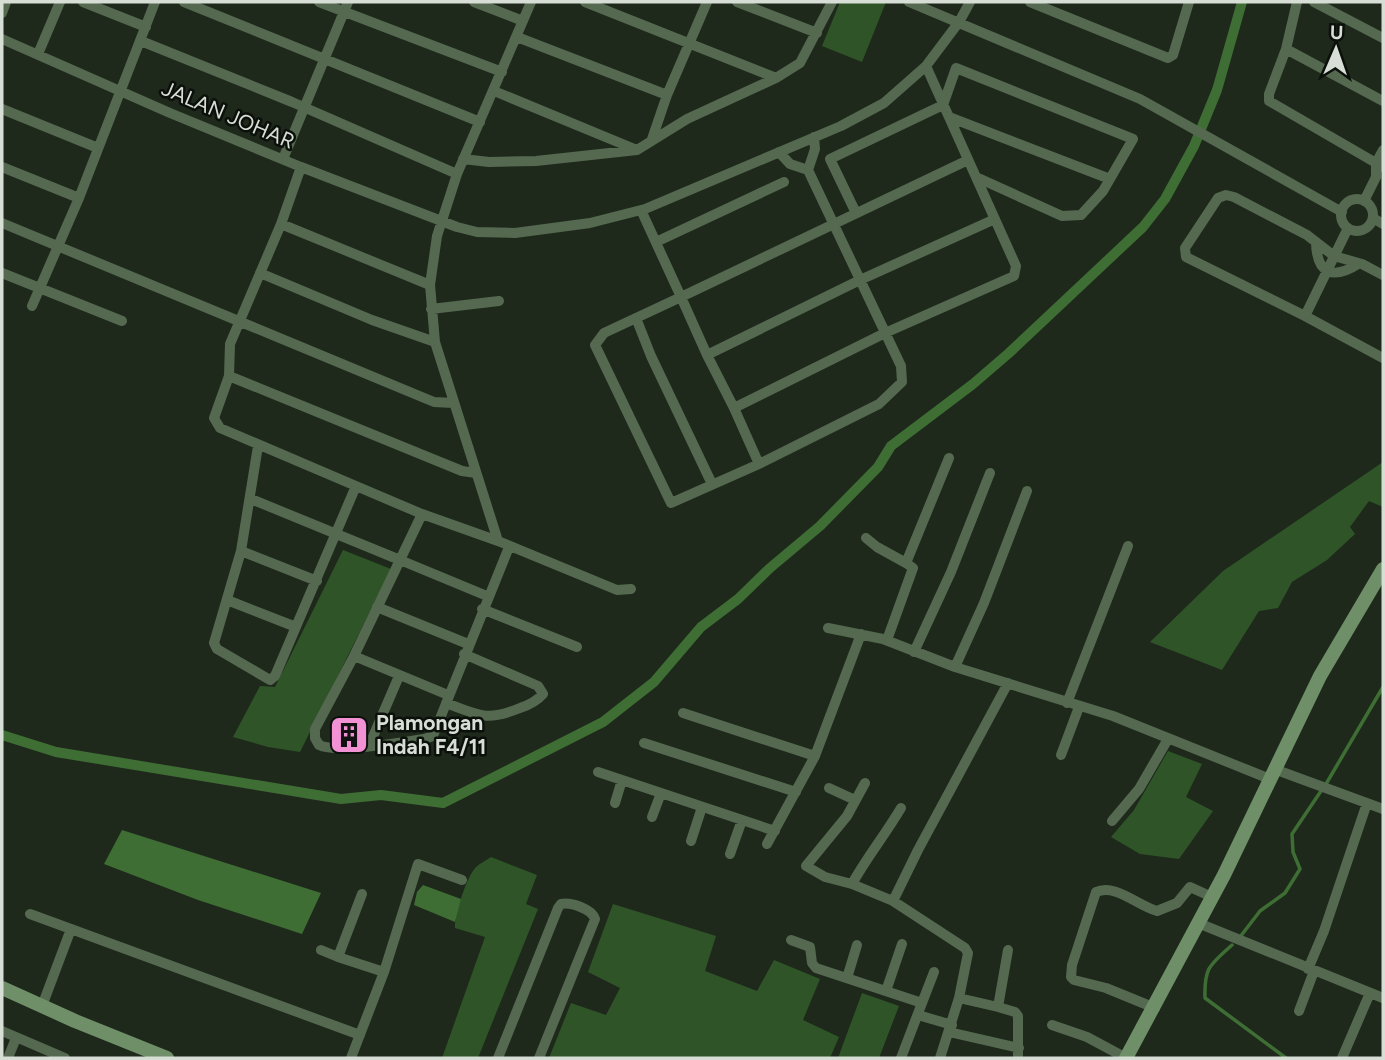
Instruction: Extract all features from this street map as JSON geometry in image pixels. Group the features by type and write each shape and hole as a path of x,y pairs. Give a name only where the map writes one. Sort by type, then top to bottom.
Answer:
{"main road":[{"path":"1126,1058 1212,897 1320,676 1383,569"},
{"path":"2,988 149,1055 167,1058"}],"street":[{"path":"2,13 6,2"},
{"path":"38,54 60,2"},
{"path":"83,2 146,27"},
{"path":"32,306 79,198 155,2"},
{"path":"184,2 480,122"},
{"path":"319,2 346,6 502,72"},
{"path":"474,2 523,21"},
{"path":"498,541 435,342 430,285 432,258 457,174 531,2"},
{"path":"585,2 776,78"},
{"path":"652,139 667,95 707,2"},
{"path":"737,2 817,33"},
{"path":"463,159 489,162 536,161 637,150 687,120 776,78 800,62 832,2"},
{"path":"909,2 1140,99 1342,212"},
{"name":"JALAN JOHAR","path":"2,38 119,94 301,167 477,232 515,233 590,223 641,211 814,137 884,103 926,66 959,22 970,2"},
{"path":"1030,2 1168,58 1173,55 1189,2"},
{"path":"1297,2 1286,49 1269,94 1270,103 1380,170"},
{"path":"1314,2 1383,38"},
{"path":"284,159 346,6"},
{"path":"517,37 667,95"},
{"path":"141,40 457,174"},
{"path":"1286,49 1383,101"},
{"path":"734,408 886,333 1014,275 1016,266 926,66"},
{"path":"856,213 831,159 943,104 956,68 1133,139 1103,191 1081,215 1062,216 976,177"},
{"path":"494,90 621,141 637,150"},
{"path":"2,109 98,148"},
{"path":"949,117 1110,178"},
{"path":"814,137 814,149 808,170 834,223 901,366 902,382 878,404 759,464 671,503 595,345 604,333 834,223 968,160"},
{"path":"1364,201 1380,170 1383,150"},
{"path":"779,152 790,164 808,170"},
{"path":"2,167 79,198"},
{"path":"301,167 281,224 230,344 229,376 215,414 215,422 220,428 258,446 422,514 498,541 617,590 631,589"},
{"path":"656,242 784,182"},
{"path":"1383,275 1334,256 1307,235 1226,195 1219,198 1184,251 1189,259 1383,358"},
{"path":"1350,201 1364,201 1371,208 1373,219 1368,228 1348,229 1342,212 1350,201"},
{"path":"641,211 759,464"},
{"path":"707,355 860,280 995,219"},
{"path":"1373,219 1383,224"},
{"path":"2,223 434,402 453,403"},
{"path":"281,224 430,285"},
{"path":"1305,316 1348,229"},
{"path":"1317,243 1317,257 1327,271 1343,273 1358,264"},
{"path":"2,273 122,321"},
{"path":"260,273 372,320 435,342"},
{"path":"431,309 499,301"},
{"path":"636,318 651,356 712,484"},
{"path":"229,376 462,471 476,472"},
{"path":"258,446 241,551 214,641 215,647 268,680 275,676 356,486"},
{"path":"906,563 949,458"},
{"path":"914,652 951,572 990,473"},
{"path":"955,667 984,603 1027,491"},
{"path":"251,499 487,596"},
{"path":"422,514 354,656 315,729 314,735 319,745 369,746 429,738 436,733 466,649 509,547"},
{"path":"866,538 913,568 887,640"},
{"path":"1067,703 1128,546"},
{"path":"241,551 317,582"},
{"path":"227,600 296,627"},
{"path":"354,656 480,716 491,717 528,705 542,694 538,686 377,607"},
{"path":"482,609 577,647"},
{"path":"828,628 887,640 955,667 1113,716 1168,739 1383,809"},
{"path":"767,844 815,756 861,634"},
{"path":"369,746 399,676"},
{"path":"893,901 1008,683"},
{"path":"1061,755 1079,707"},
{"path":"683,713 815,756"},
{"path":"1112,821 1139,789 1168,739"},
{"path":"644,743 796,792"},
{"path":"598,772 775,831"},
{"path":"615,803 622,780"},
{"path":"865,783 847,816 806,866 825,877 852,884 893,901 966,949 968,958 959,998 940,1058"},
{"path":"829,788 855,800"},
{"path":"652,817 661,793"},
{"path":"1300,1010 1367,803"},
{"path":"691,841 702,807"},
{"path":"852,884 901,808"},
{"path":"730,854 742,820"},
{"path":"351,1058 384,972 418,864 462,880"},
{"path":"1155,1008 1133,998 1073,980 1071,977 1083,926 1096,892 1118,892 1157,911 1177,903 1190,887 1212,897"},
{"path":"338,957 362,894"},
{"path":"498,1058 558,908 563,903 568,903 591,912 595,919 539,1058"},
{"path":"30,914 360,1034"},
{"path":"1198,923 1383,998"},
{"path":"42,1006 71,929"},
{"path":"791,940 810,947 814,967 922,1003"},
{"path":"886,991 902,944"},
{"path":"847,978 857,945"},
{"path":"321,950 384,972"},
{"path":"998,1007 1008,950"},
{"path":"901,1058 934,972"},
{"path":"1342,1058 1370,993"},
{"path":"918,1015 1018,1053 1018,1016 1015,1012 959,998"},
{"path":"1052,1025 1087,1037 1126,1058"},
{"path":"2,1031 65,1058"},
{"path":"8,1058 16,1038"}],"shaded area":[{"path":"840,2 886,2 862,62 822,46"},
{"path":"1383,462 1383,507 1369,501 1350,527 1355,534 1327,560 1292,582 1278,608 1259,611 1222,670 1150,642 1223,571"},
{"path":"343,550 391,569 300,752 268,747 233,737 260,686 275,687"},
{"path":"1168,751 1202,764 1186,797 1213,811 1179,859 1140,854 1111,837 1134,810"},
{"path":"122,830 321,893 302,934 198,900 104,864"},
{"path":"491,857 537,875 526,904 538,909 478,1058 442,1058 485,937 455,928 457,914 472,872"},
{"path":"423,885 461,899 455,922 414,905 417,892"},
{"path":"613,904 716,936 705,971 757,991 774,960 820,979 803,1020 839,1037 830,1058 549,1058 571,1003 606,1015 620,988 588,972"},
{"path":"862,993 899,1006 879,1058 838,1058"}],"waterway":[{"path":"2,735 56,752 341,799 381,795 443,803 603,722 654,682 701,627 738,599 820,526 878,467 891,446 1009,353 1143,227 1165,199 1194,146 1217,90 1242,2"},
{"path":"1326,784 1383,687"},
{"path":"1240,937 1260,911 1285,893 1300,869 1293,852 1292,834 1321,791"},
{"path":"1232,945 1210,967 1205,998 1286,1058"}],"place":[{"name":"Plamongan Indah F4/11","path":"349,735"}]}
